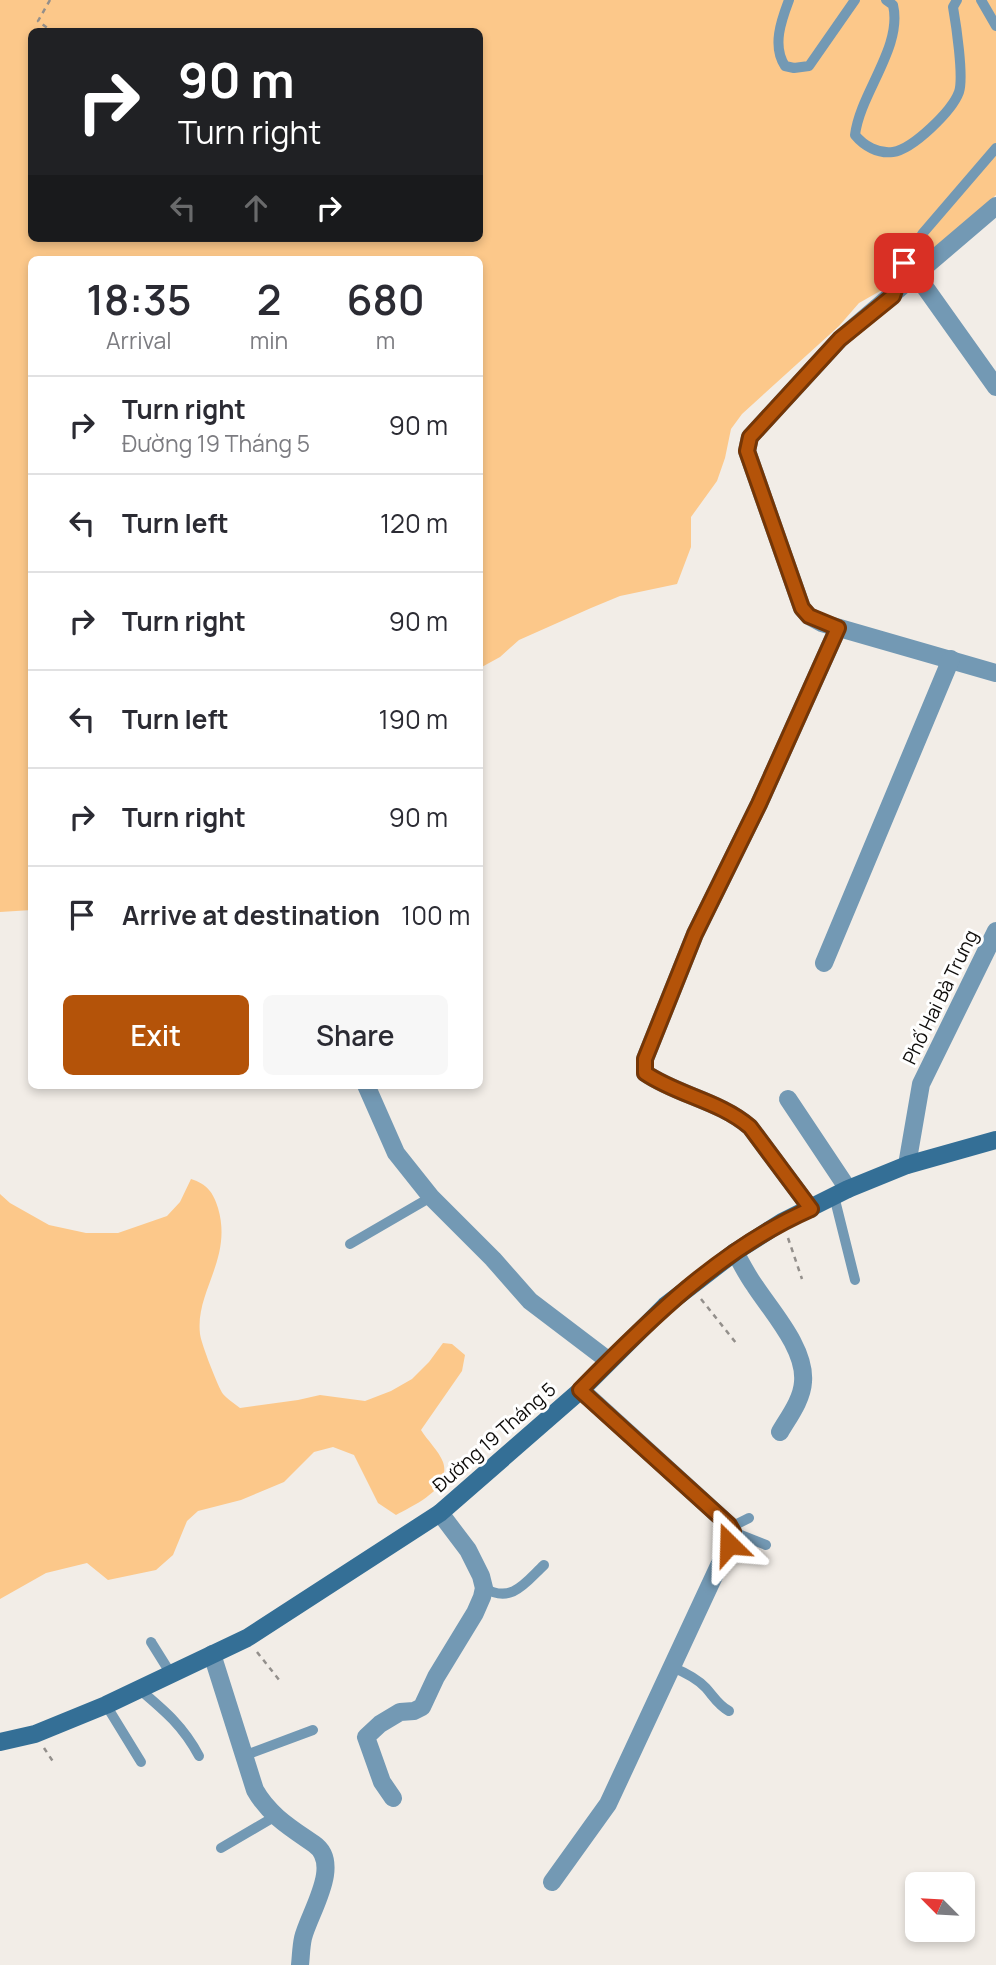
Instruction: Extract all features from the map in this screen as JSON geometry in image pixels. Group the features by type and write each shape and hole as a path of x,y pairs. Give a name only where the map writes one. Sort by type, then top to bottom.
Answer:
{"street":[{"path":"996,206 840,339 750,437 747,451 802,608 809,616 838,628 996,673"},
{"path":"917,276 996,387"},
{"path":"811,1209 750,1127 741,1119 661,1084 645,1073 645,1059 695,934 765,792 838,628"},
{"path":"824,963 951,659"},
{"name":"Phố Hai Bà Trưng","path":"907,1165 921,1084 996,931"},
{"path":"368,1089 396,1153 431,1196 530,1301 609,1361"},
{"path":"788,1099 841,1193"},
{"name":"Đường 19 Tháng 5","path":"0,1742 35,1734 106,1705 247,1638 440,1513 580,1390 665,1306 735,1252 782,1222 907,1165 996,1140"},
{"path":"735,1252 753,1284 787,1331 800,1360 804,1382 795,1407 780,1432"},
{"path":"552,1882 608,1804 729,1544 731,1529 580,1390"},
{"path":"393,1798 382,1782 366,1737 380,1724 400,1712 414,1711 422,1707 436,1677 475,1613 484,1588 468,1550 440,1513"},
{"path":"212,1654 255,1790 263,1805 319,1848 326,1860 322,1888 303,1939 300,1965"}],"lane":[{"path":"789,0 779,38 778,55 785,66 794,68 808,66 855,0"},
{"path":"886,0 893,5 896,15 893,34 855,135 862,144 892,152 906,147 936,124 953,106 960,89 953,7 957,0"},
{"path":"981,0 996,26"},
{"path":"893,296 904,263 923,233 996,148"},
{"path":"841,1193 855,1280"},
{"path":"350,1244 431,1196"},
{"path":"749,1518 731,1529 766,1545"},
{"path":"484,1588 502,1595 513,1593 544,1565"},
{"path":"151,1642 171,1674"},
{"path":"672,1667 705,1686 718,1705 729,1712"},
{"path":"139,1689 186,1733 199,1756"},
{"path":"106,1705 141,1762"},
{"path":"246,1755 313,1730"},
{"path":"221,1848 274,1816"}],"path":[{"path":"48,28 38,21 50,0"},
{"path":"782,1222 802,1279"},
{"path":"690,1285 736,1343"},
{"path":"247,1638 279,1681"}],"shaded area":[{"path":"0,0 996,0 996,195 926,265 859,303 839,326 742,414 731,429 717,481 691,517 691,547 677,584 620,596 591,608 519,640 500,657 483,666 483,256 28,256 28,910 0,912"},
{"path":"191,1179 201,1183 211,1193 218,1208 221,1226 218,1259 203,1303 200,1334 223,1394 240,1408 320,1395 365,1401 412,1379 443,1343 452,1344 465,1355 462,1371 421,1430 443,1462 442,1480 430,1495 396,1515 378,1503 354,1455 333,1447 314,1452 284,1482 241,1500 198,1511 187,1521 173,1555 156,1570 108,1580 87,1563 46,1573 0,1599 0,1194 10,1203 49,1225 86,1233 118,1233 167,1216 180,1202"}],"route":[{"path":"729,1544 733,1532 729,1525 580,1390 690,1285 782,1222 811,1209 750,1127 741,1119 661,1084 645,1073 645,1059 695,934 759,804 838,628 809,616 802,608 747,451 748,442 840,339 893,296 904,263"}]}
